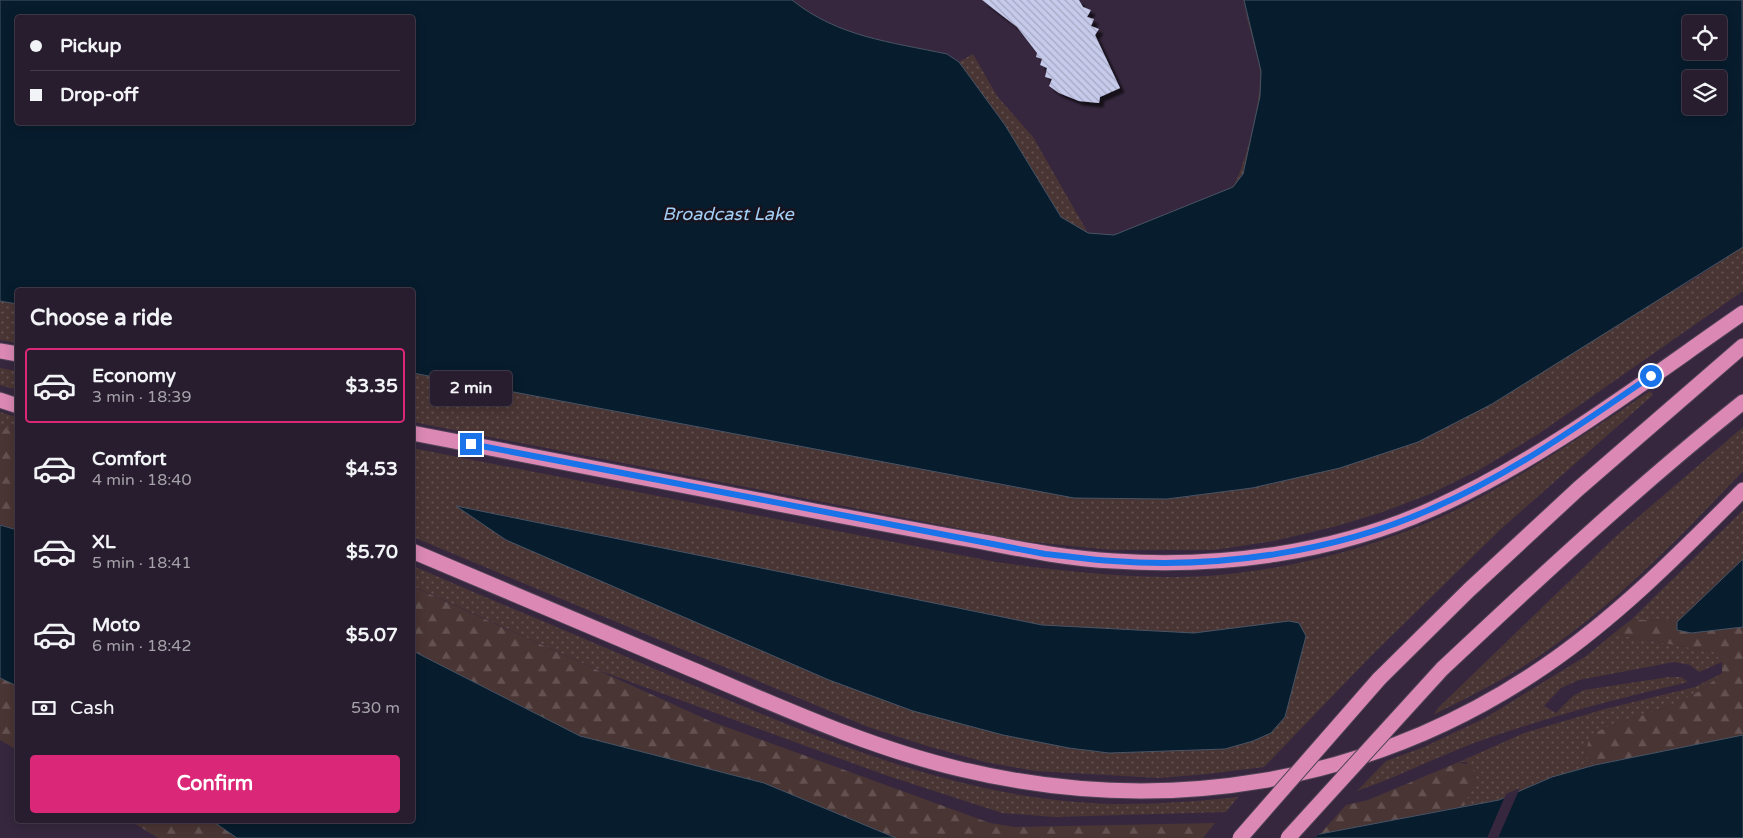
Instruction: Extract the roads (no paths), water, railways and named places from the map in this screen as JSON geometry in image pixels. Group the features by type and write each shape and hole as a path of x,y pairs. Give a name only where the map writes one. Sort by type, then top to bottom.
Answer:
{"highway":[{"path":"415,434 1045,554 1114,561 1188,562 1266,556 1354,537 1430,510 1495,478 1559,440 1743,314"},
{"path":"1240,838 1379,679 1469,590 1578,489 1743,346"},
{"path":"0,350 15,353"},
{"path":"0,400 15,405"},
{"path":"1288,838 1442,669 1547,570 1700,436 1743,402"},
{"path":"415,552 866,740 959,769 1038,784 1101,791 1159,792 1244,786 1339,764 1427,733 1543,668 1576,644 1664,569 1743,490"}],"water":[{"name":"Broadcast Lake","path":"0,0 792,0 828,22 846,30 885,41 947,54 959,62 1005,125 1061,217 1088,233 1114,235 1233,187 1243,174 1260,96 1261,71 1244,0 1742,0 1743,247 1492,404 1418,442 1340,468 1252,488 1167,499 1074,498 415,373 415,288 15,288 15,304 0,301"},
{"path":"456,506 1042,625 1194,633 1289,621 1299,623 1306,636 1285,717 1271,733 1253,741 1225,749 1109,753 1069,748 1003,735 913,711 829,680 506,540"},
{"path":"0,525 15,529 15,685 0,678"},
{"path":"1743,559 1743,627 1691,633 1677,630 1677,622"},
{"path":"415,652 580,736 764,783 896,838 237,838 215,823 415,823"},
{"path":"1743,735 1743,838 1259,838 1320,834 1499,800 1552,777 1595,765"}]}
